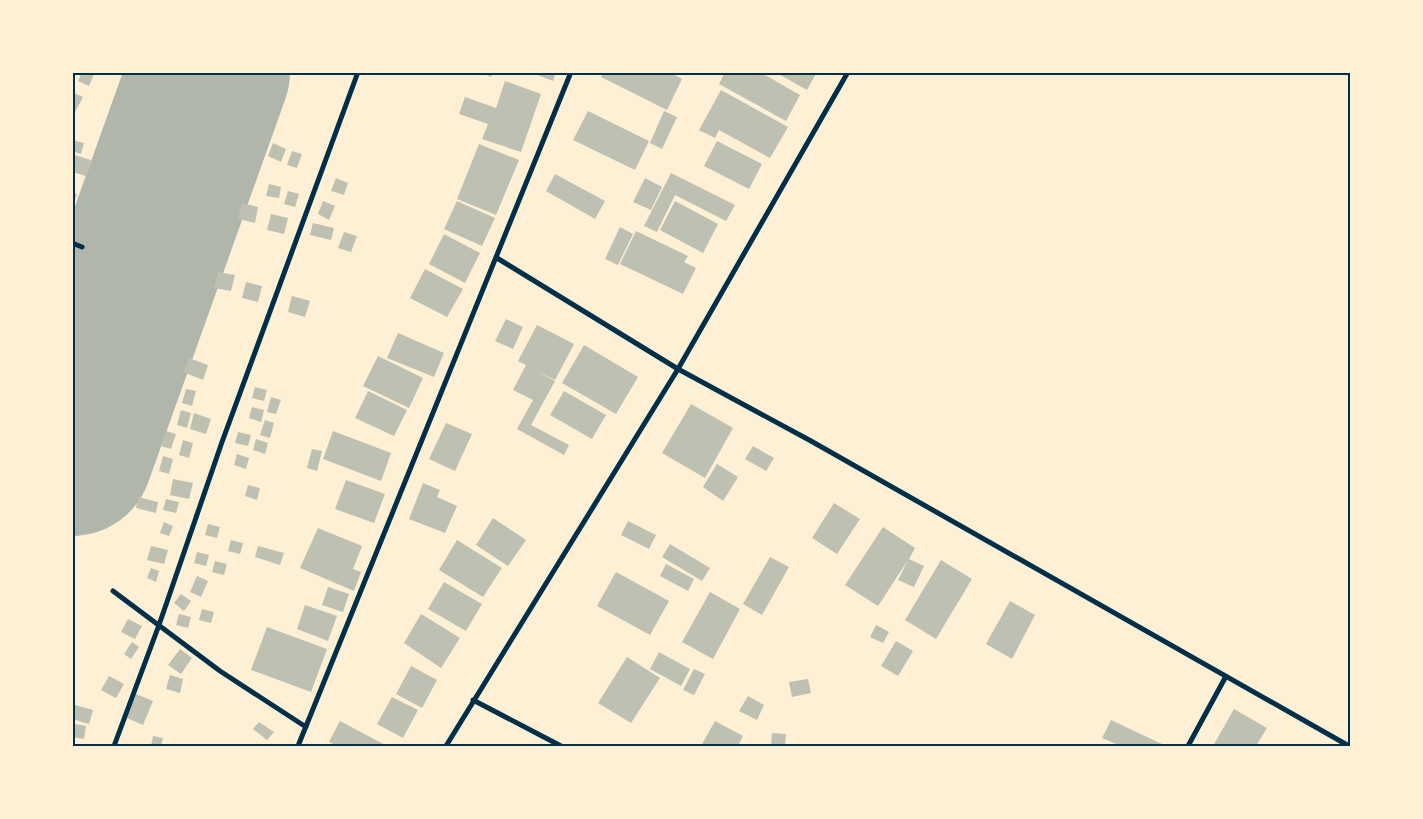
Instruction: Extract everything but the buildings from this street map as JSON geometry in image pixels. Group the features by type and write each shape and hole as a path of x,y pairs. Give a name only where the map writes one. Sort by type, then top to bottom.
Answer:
{"street":[{"path":"114,746 159,625 222,442 358,72"},
{"path":"298,746 571,72"},
{"path":"446,746 678,369 848,72"},
{"path":"72,243 82,248"},
{"path":"497,258 678,369 812,441 1225,678 1349,746"},
{"path":"113,591 220,671 306,727"},
{"path":"1188,746 1225,678"},
{"path":"473,700 561,746"}],"runway":[{"path":"72,455 209,72"}]}
